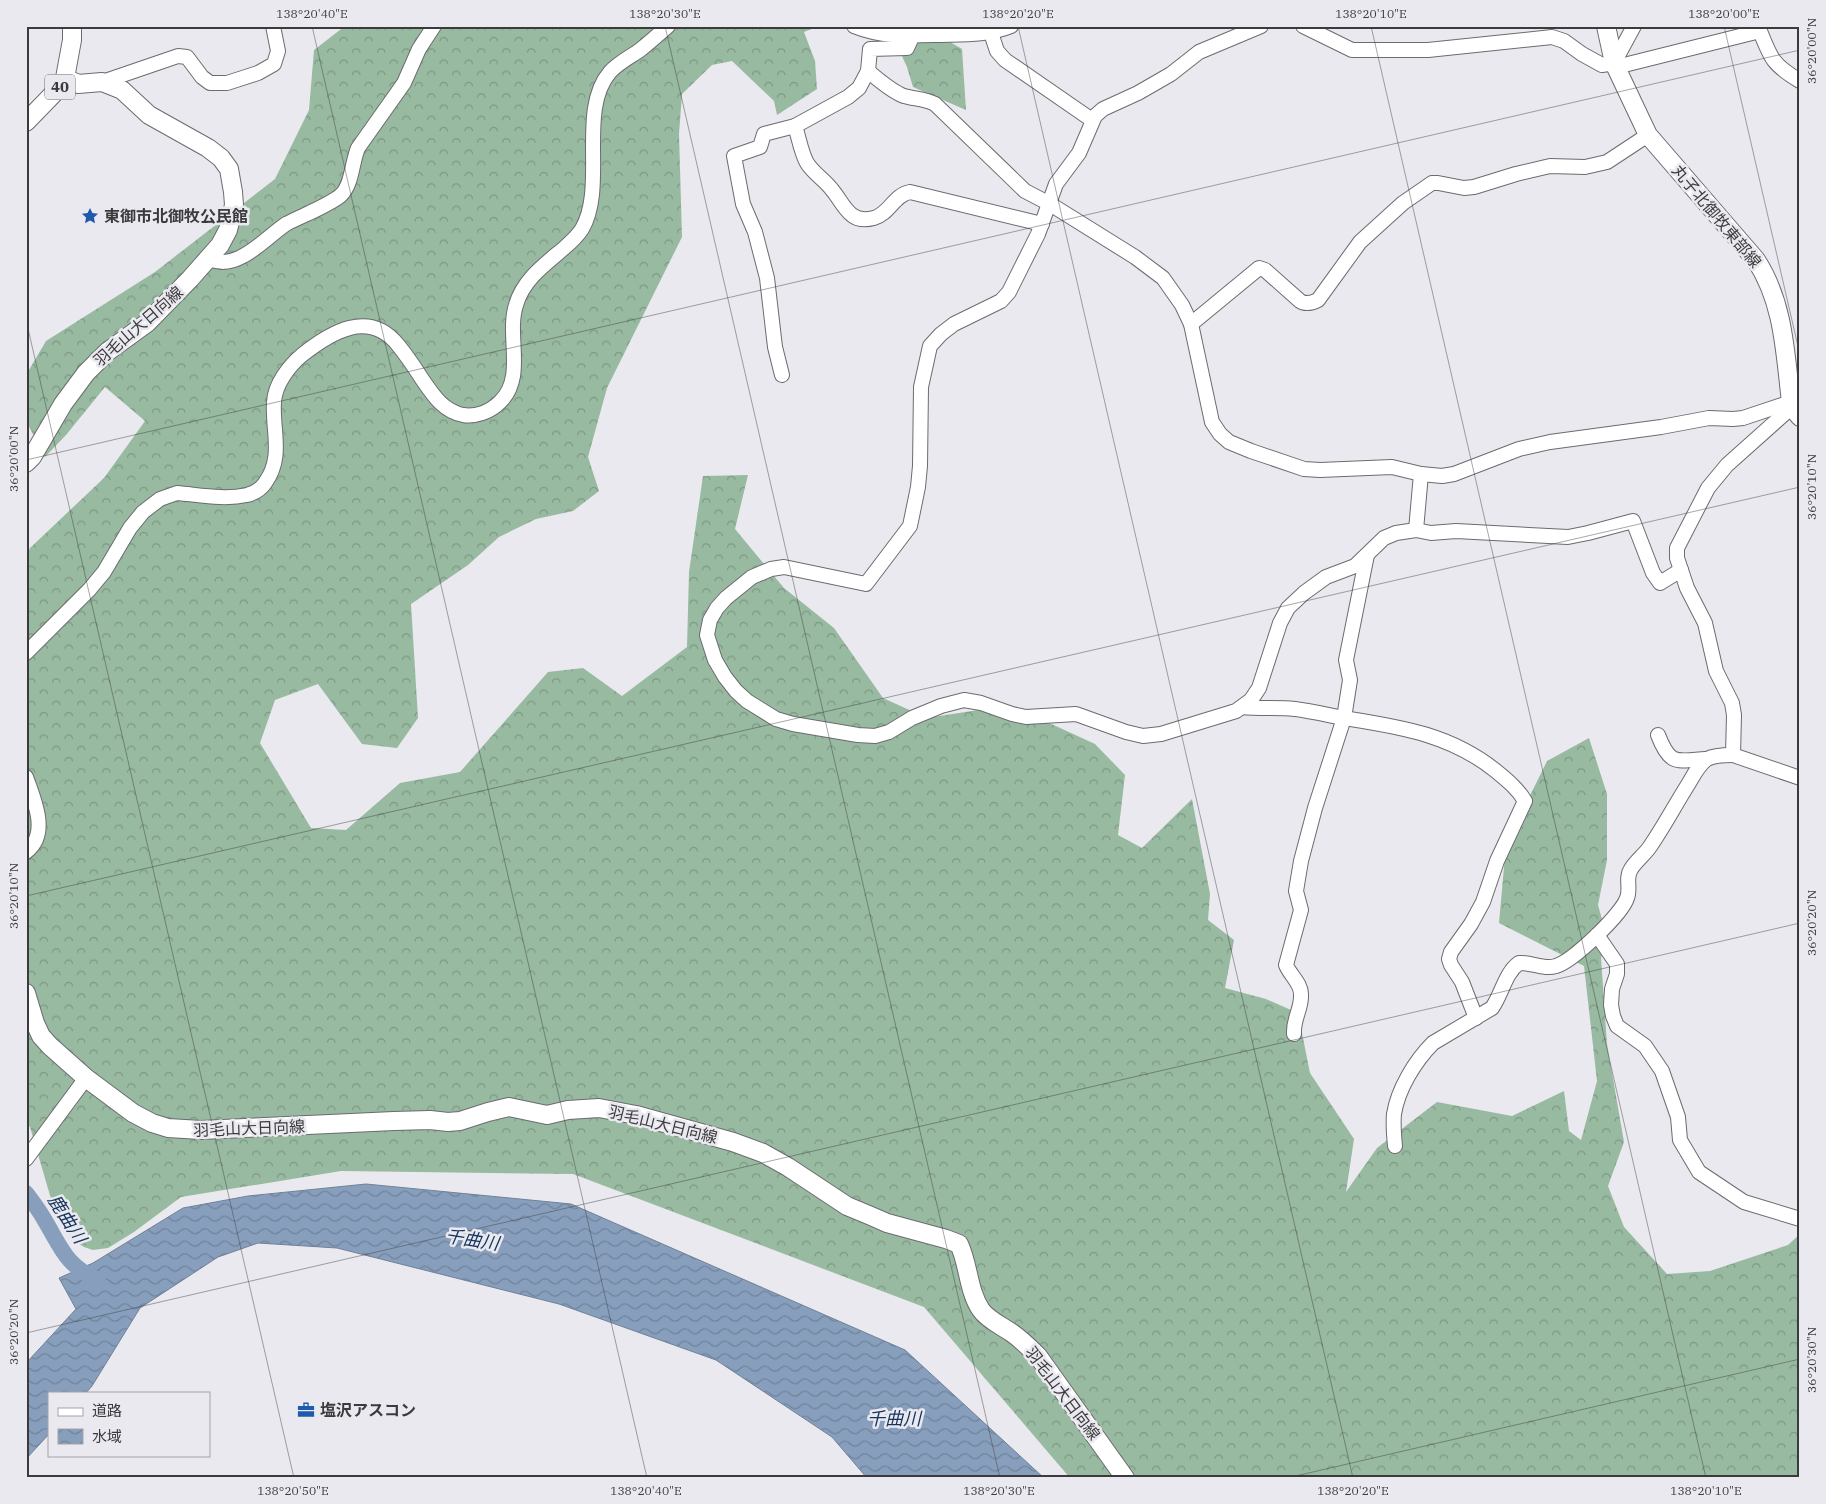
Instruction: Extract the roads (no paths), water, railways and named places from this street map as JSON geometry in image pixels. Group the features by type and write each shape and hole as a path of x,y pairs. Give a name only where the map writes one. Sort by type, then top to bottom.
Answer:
{"main road":[{"name":"40","path":"26,122 59,88 65,78 72,40 72,26"},
{"name":"丸子北御牧東部線","path":"1606,26 1615,65 1648,135 1756,260 1764,273 1774,295 1794,370 1794,409"},
{"name":"羽毛山大日向線","path":"26,463 32,458 63,404 86,373 107,352 147,323 209,259 220,245 228,230 234,205 234,192 228,169 221,158 208,148 149,115 122,90 102,82 78,84 65,78"},
{"name":"羽毛山大日向線","path":"26,993 34,1023 41,1036 50,1046 86,1078 133,1113 152,1123 168,1128 183,1130 274,1128 430,1120 448,1122 460,1121 509,1107 547,1115 568,1110 599,1108 645,1118 733,1142 763,1153 788,1167 847,1206 887,1224 959,1244 965,1257 974,1295 981,1311 1026,1343 1038,1356 1125,1478"}],"street":[{"path":"102,82 178,56 187,57 202,77 210,83 227,84 258,74 274,64 278,51 273,26"},
{"path":"209,259 220,263 239,258 284,226 342,194 350,178 353,159 358,148 404,83 415,57 434,26"},
{"path":"26,653 89,590 113,558 130,528 151,504 177,493 236,496 254,493 263,486 270,476 276,456 274,400 276,390 283,375 295,361 328,336 356,326 378,328 397,343 435,398 445,408 456,413 470,416 488,412 502,400 513,381 512,320 520,291 538,271 574,239 588,217 592,185 595,117 599,92 611,71 668,26"},
{"path":"854,26 880,34 912,37 991,33 1011,26"},
{"path":"1261,26 1243,29 1199,52 1171,74 1138,93 1103,109 1092,120 1078,153 1056,184 1042,224 1009,292 1001,301 954,324 930,346 921,388 920,466 910,526 866,584 784,567 771,569 752,577 726,598 710,620 707,635 715,660 725,677 747,701 771,716 793,724 858,735 875,736 889,732 912,718 941,706 964,700 1026,717 1076,714 1126,732 1143,736 1161,734 1236,711 1251,700 1259,688 1280,623 1288,608 1304,593 1326,577 1355,566 1384,538 1396,533 1416,530 1431,533 1456,531 1568,537 1588,534 1633,520 1653,573 1660,583 1681,570"},
{"path":"1303,26 1352,50 1428,50 1552,37 1564,41 1602,65 1615,65 1760,31 1769,55 1775,64 1800,81"},
{"path":"1615,65 1634,26"},
{"path":"991,33 996,51 1005,60 1092,120"},
{"path":"782,375 775,347 768,278 755,232 743,204 734,156 760,147 764,134 795,126 848,97 859,88 868,71 870,49 907,48 912,37"},
{"path":"868,71 895,92 906,97 927,100 935,104 1025,191 1050,204 1151,267 1173,289 1191,324 1212,422 1220,434 1229,442 1251,451 1304,469 1320,470 1392,466 1421,474 1442,476 1454,474 1519,449 1550,442 1661,428 1709,418 1744,418 1794,409"},
{"path":"795,126 806,161 813,172 832,189 851,215 859,219 874,218 883,214 899,197 904,193 910,192 1042,224"},
{"path":"1191,324 1259,268 1265,270 1300,301 1304,303 1318,300 1360,242 1403,203 1432,183 1464,188 1474,187 1550,166 1585,168 1606,162 1648,135"},
{"path":"1733,755 1734,715 1732,703 1716,671 1705,623 1687,588 1677,558 1677,548 1708,488 1726,465 1794,409"},
{"path":"1416,530 1421,474"},
{"path":"1294,1034 1293,1024 1300,1005 1301,993 1298,984 1289,973 1286,965 1301,910 1296,891 1301,861 1315,808 1344,718 1350,680 1346,660 1367,555"},
{"path":"1242,707 1294,709 1424,732 1451,743 1483,760 1511,783 1524,801 1497,861 1483,902 1471,924 1450,952 1449,959 1451,965 1462,982 1476,1018"},
{"path":"1658,735 1664,751 1672,759 1678,761 1706,759 1719,755 1733,755 1800,778"},
{"path":"1394,1146 1394,1116 1406,1080 1433,1043 1492,1008 1510,972 1519,963 1529,962 1546,967 1556,966 1565,962 1597,935 1628,898 1627,880 1630,870 1648,849 1695,773 1706,759"},
{"path":"26,777 35,803 39,827 38,838 34,846 26,852"},
{"path":"1597,935 1617,964 1617,974 1612,989 1612,1005 1617,1026 1645,1046 1662,1071 1678,1117 1680,1140 1698,1172 1744,1202 1800,1219"},
{"path":"26,1159 86,1078"}],"water":[{"name":"千曲川","path":"366,1184 571,1204 905,1350 1044,1478 867,1478 832,1437 716,1360 559,1304 337,1248 258,1243 218,1257 140,1308 87,1392 48,1392 48,1435 26,1459 26,1366 28,1361 76,1309 59,1278 93,1263 183,1208 248,1196"}],"waterway":[{"name":"鹿曲川","path":"26,1193 40,1212 65,1254 78,1268 98,1280"}],"place":[{"name":"東御市北御牧公民館","path":"90,216"},
{"name":"塩沢アスコン","path":"306,1410"}]}
